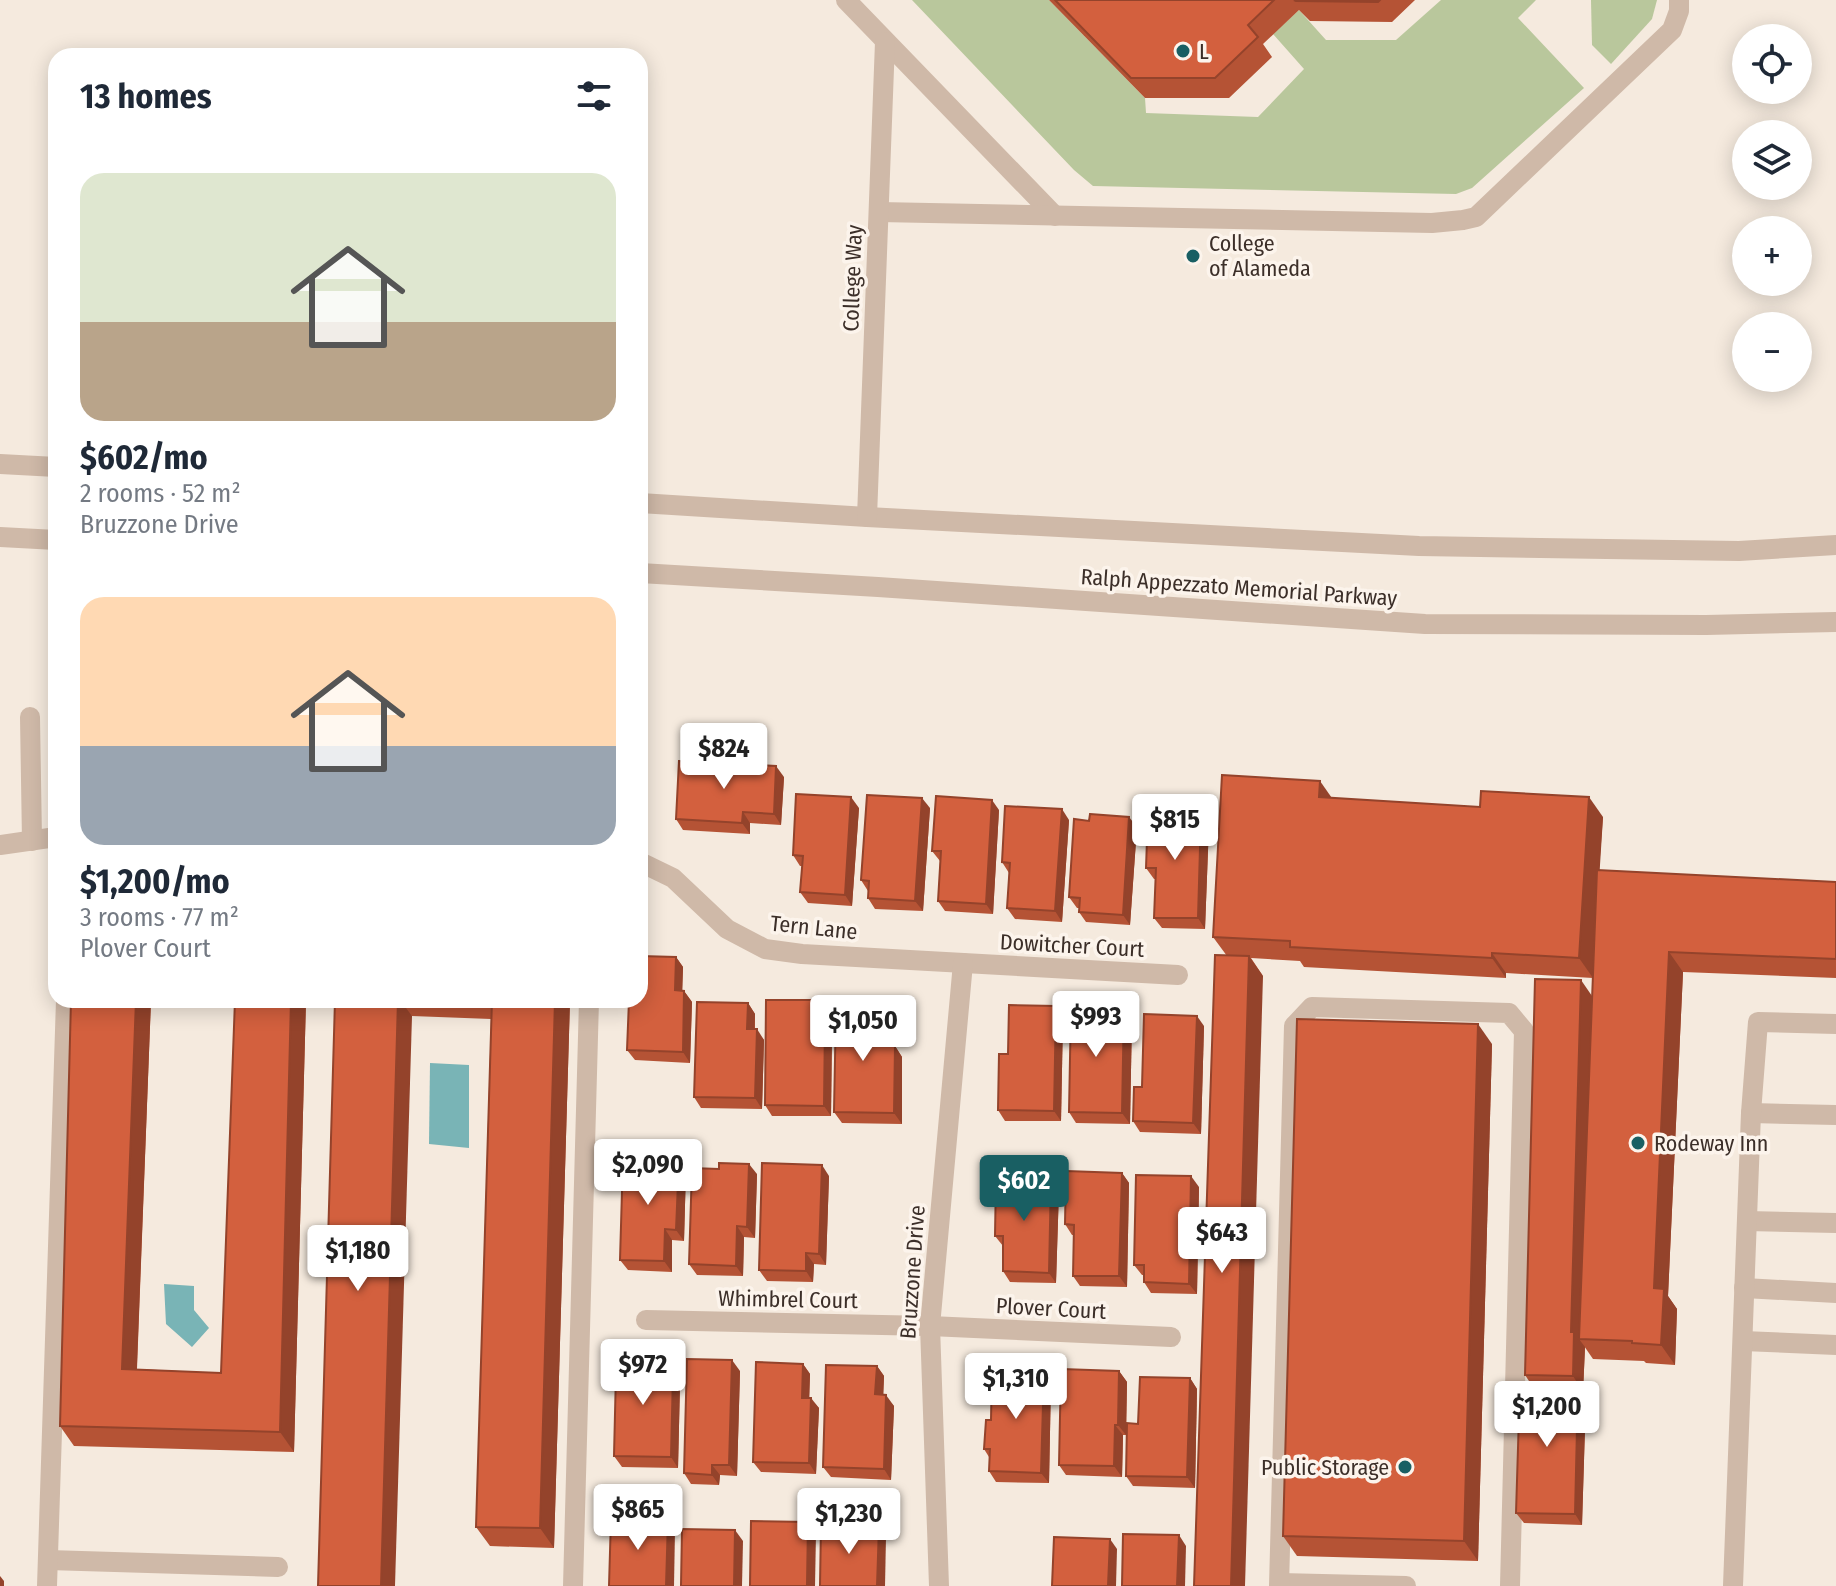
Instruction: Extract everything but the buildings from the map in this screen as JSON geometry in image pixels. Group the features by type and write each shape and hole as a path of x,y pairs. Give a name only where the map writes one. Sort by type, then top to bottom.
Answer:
{"street":[{"path":"846,0 1055,216"},
{"path":"879,212 1432,223 1476,217 1672,30 1679,11 1679,0"},
{"name":"College Way","path":"867,517 885,42"},
{"path":"0,464 48,467"},
{"path":"648,503 1419,546 1739,551 1836,545"},
{"path":"0,537 48,540"},
{"name":"Ralph Appezzato Memorial Parkway","path":"648,573 1425,624 1836,622"},
{"path":"30,717 32,841"},
{"path":"0,845 48,838"},
{"name":"Tern Lane","path":"648,866 673,878 727,929 765,949 963,963"},
{"name":"Dowitcher Court","path":"963,963 1178,975"},
{"name":"Bruzzone Drive","path":"939,1586 930,1326 963,963"},
{"path":"1406,1586 1280,1584 1294,1026 1312,1007 1509,1013 1524,1031 1510,1586"},
{"path":"47,1586 66,1008"},
{"path":"573,1586 589,1008"},
{"path":"1733,1586 1751,1113 1758,1022 1836,1024"},
{"path":"1751,1113 1836,1115"},
{"path":"1747,1221 1836,1223"},
{"path":"1744,1288 1836,1293"},
{"name":"Whimbrel Court","path":"646,1320 930,1326"},
{"name":"Plover Court","path":"930,1326 1171,1337"},
{"path":"1743,1341 1836,1345"},
{"path":"48,1560 278,1567"}],"green space":[{"path":"912,0 1049,0 1145,98 1146,113 1258,117 1304,69 1273,34 1299,10 1326,40 1396,40 1441,0 1536,0 1518,18 1584,88 1472,188 1456,194 1093,186 1074,170"},
{"path":"1591,0 1657,0 1652,19 1611,64 1592,45"}],"water":[{"path":"430,1063 469,1065 469,1148 429,1144"},
{"path":"164,1284 194,1286 194,1310 209,1328 192,1347 166,1324"}],"place":[{"name":"L","path":"1183,51"},
{"name":"College of Alameda","path":"1193,256"},
{"name":"Rodeway Inn","path":"1638,1143"},
{"name":"Public Storage","path":"1405,1467"}]}
